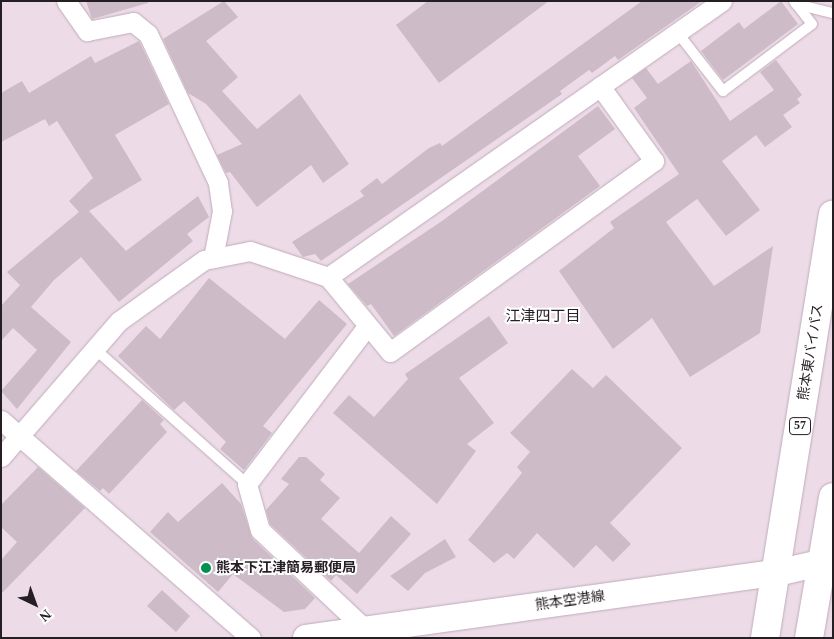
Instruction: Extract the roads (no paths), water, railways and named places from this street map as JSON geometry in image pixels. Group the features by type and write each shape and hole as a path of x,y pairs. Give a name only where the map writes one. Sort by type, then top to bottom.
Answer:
{"highway":[{"name":"熊本東バイパス","path":"765,638 777,573 833,214"},
{"path":"809,638 827,560 833,497"}],"main road":[{"name":"熊本空港線","path":"306,638 379,631 777,573 827,560"}],"street":[{"path":"66,1 88,31 133,22 148,34 218,183 222,211 213,258"},
{"path":"328,277 722,1"},
{"path":"1,457 18,435 119,321 204,260 250,251 328,277 366,328 390,352 654,161 600,86"},
{"path":"366,328 247,484 260,530 379,631"},
{"path":"1,420 251,638"}],"lane":[{"path":"677,32 723,91 812,24 795,2"},
{"path":"795,2 833,13"},
{"path":"95,349 247,484"}],"place":[{"name":"熊本下江津簡易郵便局","path":"206,568"}],"district":[{"name":"江津四丁目","path":"543,317"}]}
